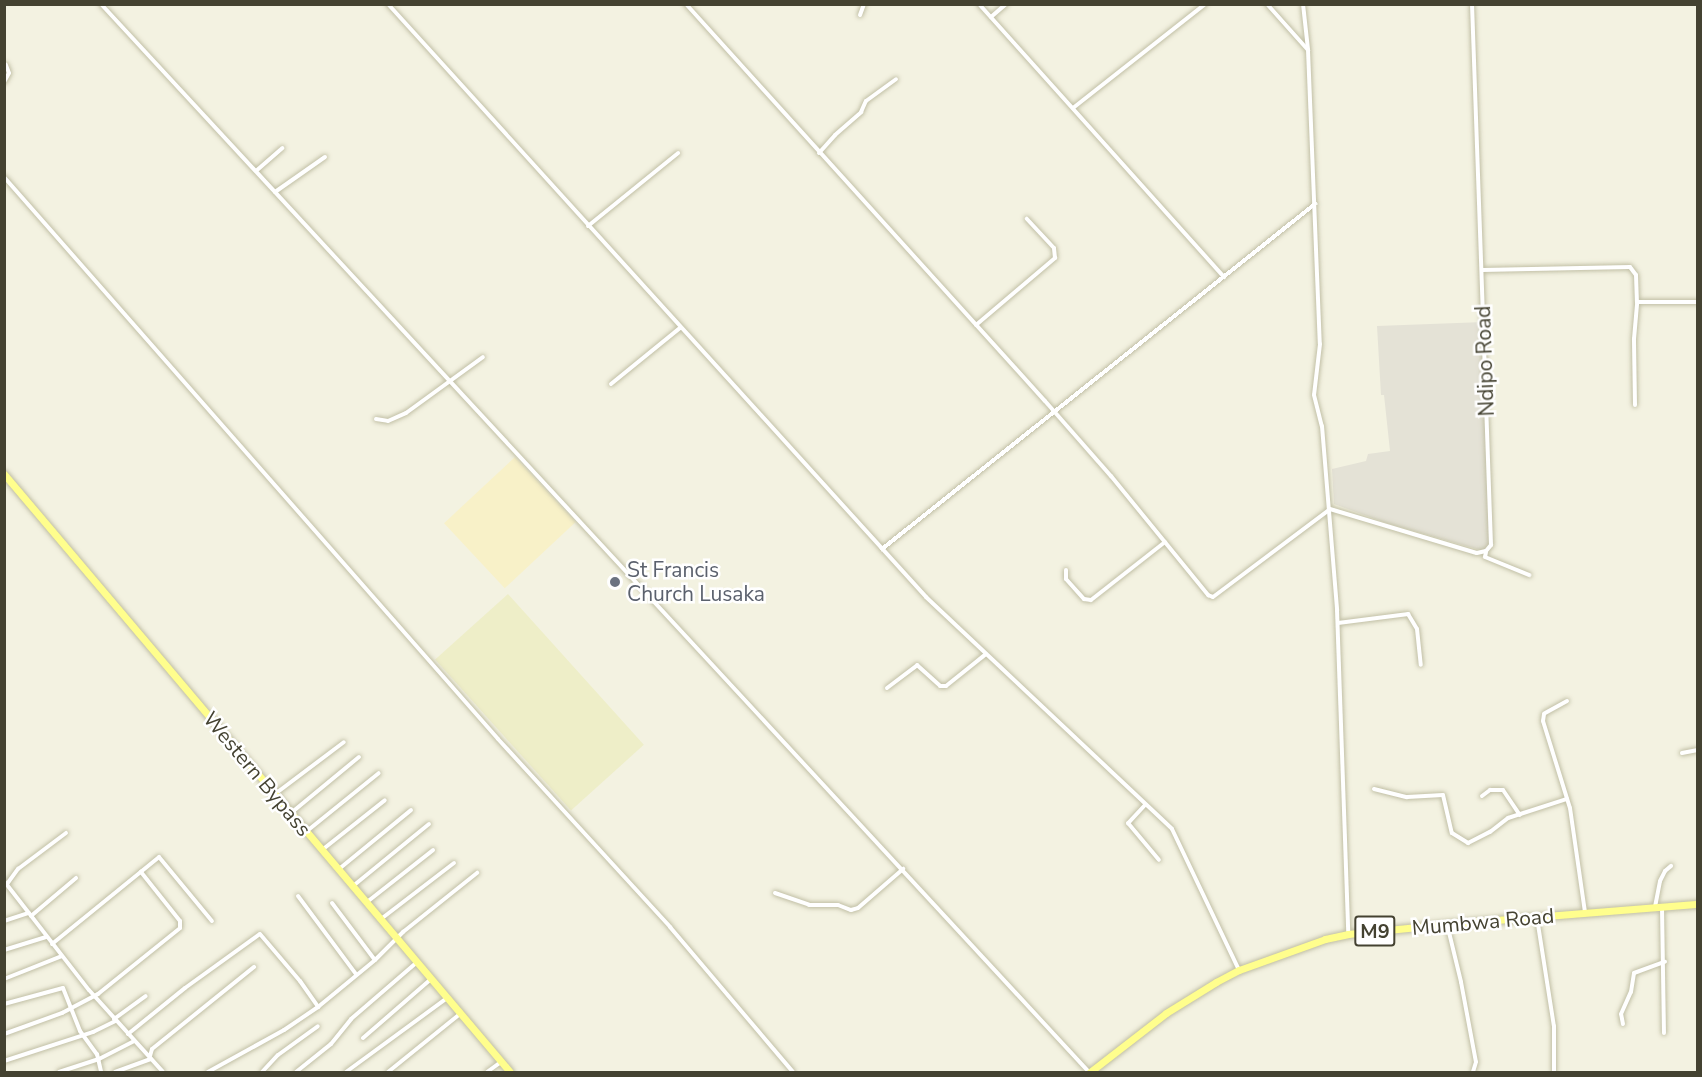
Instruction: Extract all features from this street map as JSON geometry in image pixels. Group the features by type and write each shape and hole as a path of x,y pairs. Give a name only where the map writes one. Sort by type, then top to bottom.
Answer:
{"main road":[{"name":"Western Bypass","path":"4,474 510,1072"},
{"name":"Mumbwa Road","path":"1090,1072 1166,1013 1239,970 1292,950 1348,934 1698,904"}],"street":[{"path":"100,4 546,487 755,708 821,785 903,868 1090,1072"},
{"path":"388,4 926,597 1177,837 1239,970"},
{"path":"686,4 1111,476 1208,595 1213,597 1330,509"},
{"path":"690,9 695,4"},
{"path":"860,15 864,4"},
{"path":"980,4 1224,277"},
{"path":"991,17 1006,4"},
{"path":"1073,108 1205,4"},
{"path":"1267,4 1308,50"},
{"path":"1303,4 1308,50 1320,344 1314,395 1322,426 1338,623 1348,934"},
{"name":"Ndipo Road","path":"1472,4 1492,534 1491,545 1486,551"},
{"path":"4,82 9,73 6,65"},
{"path":"819,153 834,135 861,112 866,101 896,79"},
{"path":"256,172 282,148"},
{"path":"588,226 678,153"},
{"path":"275,192 325,157"},
{"path":"4,177 498,739 670,927 793,1072"},
{"path":"882,549 1315,204"},
{"path":"976,325 1055,258 1054,248 1027,219"},
{"path":"1482,270 1630,267 1636,275 1637,302 1635,405"},
{"path":"1637,302 1698,302"},
{"path":"611,384 680,328"},
{"path":"376,419 385,421 400,417 483,357"},
{"path":"1330,509 1470,552 1480,554 1486,551"},
{"path":"1066,570 1066,579 1084,599 1091,600 1165,542"},
{"path":"1486,551 1485,557 1529,575"},
{"path":"1338,623 1402,613 1410,615 1417,629 1421,665"},
{"path":"887,688 917,665 940,686 946,686 986,654"},
{"path":"1568,701 1545,714 1543,718 1567,799 1585,913"},
{"path":"274,794 344,742"},
{"path":"1682,753 1698,750"},
{"path":"290,813 359,757"},
{"path":"306,832 379,773"},
{"path":"1374,789 1407,797 1443,795 1452,833 1468,843 1490,832 1505,819 1567,799"},
{"path":"1482,796 1490,790 1503,790 1521,815"},
{"path":"322,850 385,800"},
{"path":"1145,805 1128,823 1159,860"},
{"path":"338,870 411,810"},
{"path":"352,886 429,824"},
{"path":"66,833 18,869 6,883 46,937 94,995 163,1072"},
{"path":"366,903 434,850"},
{"path":"52,944 159,857 212,921"},
{"path":"381,920 454,863"},
{"path":"1664,1033 1665,962 1659,907 1660,881 1665,871 1671,866"},
{"path":"776,893 781,892 809,905 838,905 851,910 858,908 903,868"},
{"path":"4,1034 72,1008 94,995 121,978 180,926 180,921 141,872"},
{"path":"208,1072 284,1030 318,1007 375,960 396,938 477,873"},
{"path":"4,921 30,915 76,878"},
{"path":"4,893 11,891"},
{"path":"298,896 356,974"},
{"path":"332,903 375,960"},
{"path":"1537,917 1554,1026 1554,1072"},
{"path":"1447,924 1476,1062 1473,1072"},
{"path":"128,1034 185,988 259,934 300,981 318,1007"},
{"path":"4,950 46,937"},
{"path":"4,979 62,956"},
{"path":"296,1072 331,1044 351,1019 417,962"},
{"path":"1623,1024 1621,1014 1631,992 1634,973 1665,962"},
{"path":"151,1058 152,1049 254,967"},
{"path":"363,1038 431,979"},
{"path":"4,1004 60,987 99,1059 101,1072"},
{"path":"4,1061 108,1027 146,996"},
{"path":"346,1072 447,998"},
{"path":"388,1072 460,1014"},
{"path":"262,1072 278,1055 318,1026"},
{"path":"59,1072 99,1059 134,1041"},
{"path":"115,1072 151,1058"},
{"path":"486,1072 501,1062"}],"shaded area":[{"path":"1484,322 1490,546 1484,551 1389,524 1334,504 1332,469 1366,461 1368,454 1390,451 1384,395 1381,395 1377,326"},
{"path":"515,457 576,522 505,588 444,523"},
{"path":"508,594 644,745 571,810 435,660"}],"place":[{"name":"St Francis Church Lusaka","path":"615,582"}]}
